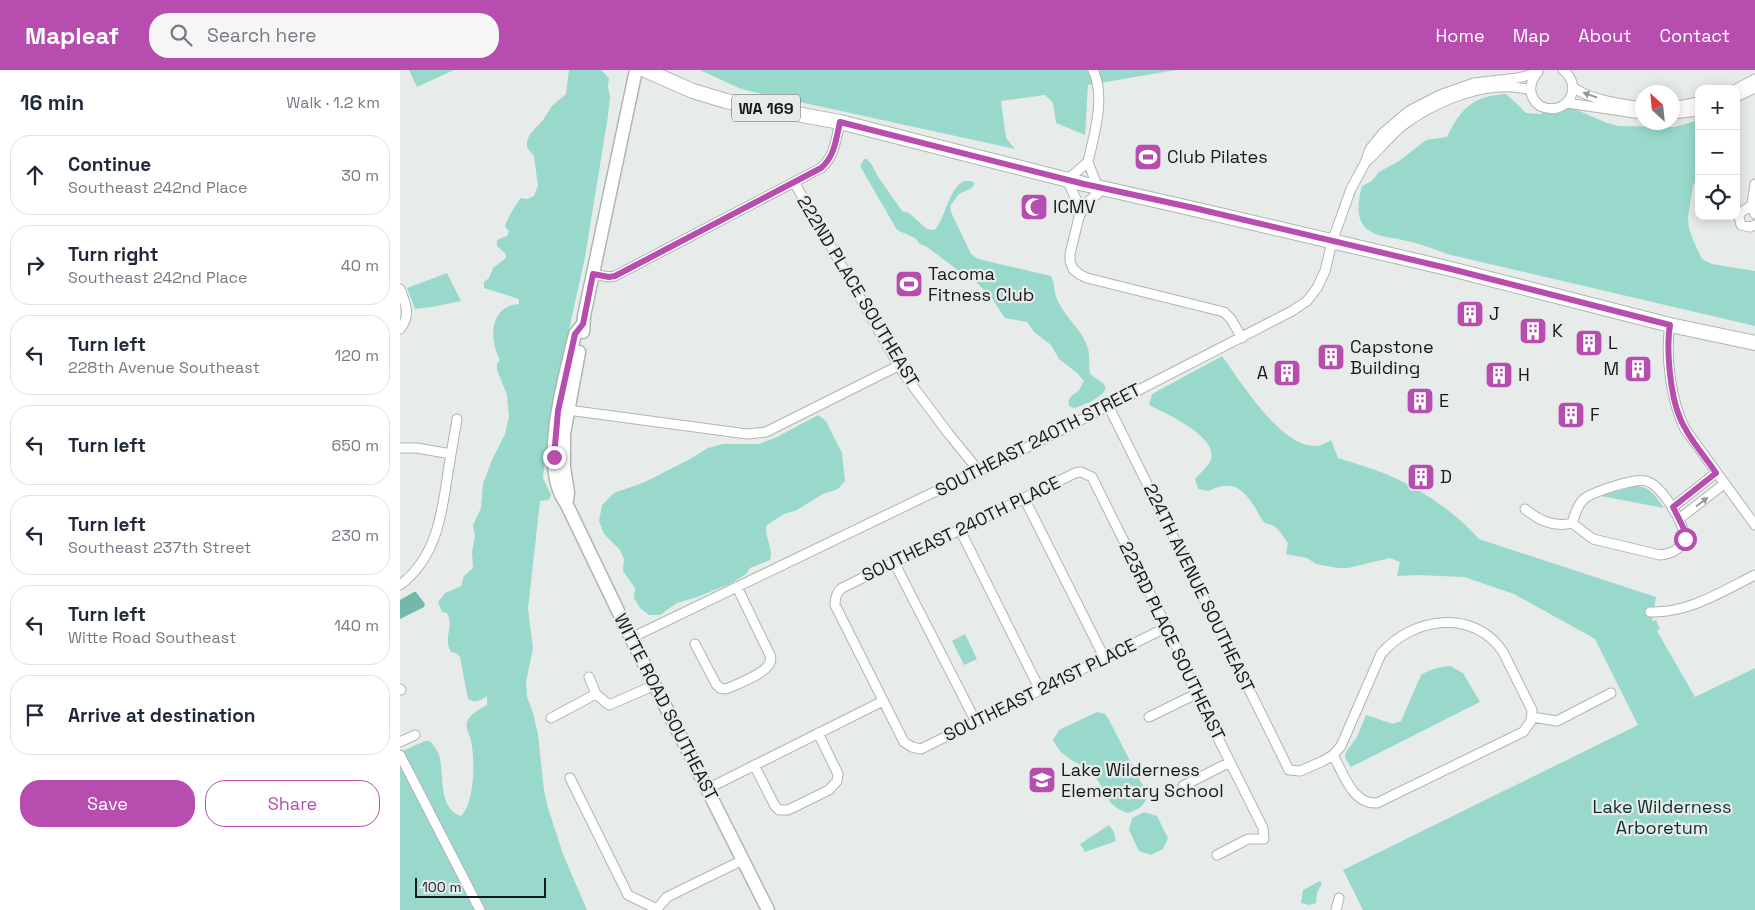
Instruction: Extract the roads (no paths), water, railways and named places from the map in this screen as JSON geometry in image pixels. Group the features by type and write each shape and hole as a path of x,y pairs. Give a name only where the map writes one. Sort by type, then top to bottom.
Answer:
{"main road":[{"name":"WA 169","path":"645,70 693,90 726,101 840,122 1067,180 1451,269 1670,325 1755,343"}],"street":[{"name":"WITTE ROAD SOUTHEAST","path":"566,503 568,493 563,447 568,410 593,274 636,70"},
{"path":"1093,70 1096,77 1098,110 1088,162 1101,188 1086,205 1079,217 1069,258 1073,269 1087,278 1224,312 1231,319 1242,338"},
{"path":"1539,71 1531,82 1530,90 1536,103 1545,108 1560,108 1567,103 1573,87 1567,72"},
{"name":"SOUTHEAST 240TH STREET","path":"631,638 979,471 1278,320 1307,301 1321,279 1351,189 1370,149 1383,133 1409,112 1440,95 1474,84 1518,78 1539,71"},
{"path":"1740,87 1755,79"},
{"name":"SOUTHEAST 240TH STREET","path":"1365,163 1402,127 1422,113 1442,103 1468,93 1497,88 1513,86 1530,90"},
{"path":"1573,87 1609,101 1635,106"},
{"path":"1740,95 1755,88"},
{"path":"1567,103 1635,113"},
{"path":"1680,106 1695,103"},
{"path":"1680,113 1695,111"},
{"path":"593,274 609,277 615,276 821,168 827,163 834,148 840,122"},
{"path":"1079,217 1077,201 1067,180 1088,162"},
{"name":"222ND PLACE SOUTHEAST","path":"794,182 898,366 979,471"},
{"path":"1755,184 1752,204 1755,214"},
{"path":"1752,204 1740,213 1740,221 1741,225 1755,225"},
{"path":"400,290 407,305 406,320 400,329"},
{"name":"WITTE ROAD SOUTHEAST","path":"583,324 575,334 558,411 554,447 560,495 566,503 631,638 768,910"},
{"path":"1670,325 1667,347 1678,412 1685,429 1755,526"},
{"path":"569,361 571,369 565,398 568,410 711,430 757,434 766,432 898,366"},
{"name":"224TH AVENUE SOUTHEAST","path":"1108,406 1289,770 1300,771 1333,755"},
{"path":"400,585 410,578 424,560 433,542 442,515 450,454 457,419"},
{"path":"400,448 417,448 450,454"},
{"name":"SOUTHEAST 240TH PLACE","path":"883,701 835,605 838,591 1075,473 1086,474"},
{"path":"1673,507 1716,473"},
{"name":"223RD PLACE SOUTHEAST","path":"1086,474 1094,480 1180,654 1196,694 1260,819 1264,839 1248,839 1217,855"},
{"path":"1524,509 1542,521 1563,525 1572,523 1593,538 1660,555 1677,550 1685,539 1684,529 1673,507 1651,483 1645,480 1633,481 1588,496 1579,505 1572,523"},
{"path":"1679,519 1724,484"},
{"path":"1024,498 1104,657"},
{"path":"960,530 1040,690"},
{"path":"894,562 976,722"},
{"path":"1650,612 1664,613 1690,607 1755,575"},
{"path":"695,644 716,684 720,688 726,689 764,671 769,665 771,658 737,587"},
{"path":"1442,622 1464,625 1482,632 1499,645 1531,706 1532,717 1529,725 1523,732 1377,803 1366,802 1359,798 1333,755 1345,739 1381,654 1405,633 1424,624 1442,622"},
{"name":"SOUTHEAST 241ST PLACE","path":"883,701 904,742 912,747 921,749 1167,627"},
{"path":"589,677 596,694 609,705 655,685"},
{"path":"1532,717 1557,721 1611,692"},
{"path":"551,718 596,694"},
{"path":"1149,717 1196,694"},
{"path":"708,789 883,701"},
{"path":"754,765 775,806 779,810 788,810 830,790 837,781 838,774 818,733"},
{"path":"400,742 415,735"},
{"path":"400,755 480,910"},
{"path":"1183,786 1230,762"},
{"path":"570,778 628,895 658,909 667,897 743,860"},
{"path":"1336,910 1338,898"}],"place":[{"name":"Club Pilates","path":"1148,157"},
{"name":"ICMV","path":"1034,207"},
{"name":"Tacoma Fitness Club","path":"909,284"},
{"name":"J","path":"1470,314"},
{"name":"K","path":"1533,331"},
{"name":"L","path":"1589,343"},
{"name":"Capstone Building","path":"1331,357"},
{"name":"M","path":"1638,369"},
{"name":"A","path":"1287,373"},
{"name":"H","path":"1499,375"},
{"name":"E","path":"1420,401"},
{"name":"F","path":"1571,415"},
{"name":"D","path":"1421,477"},
{"name":"Lake Wilderness Elementary School","path":"1042,780"}],"park label":[{"name":"Lake Wilderness Arboretum","path":"1662,818"}]}
